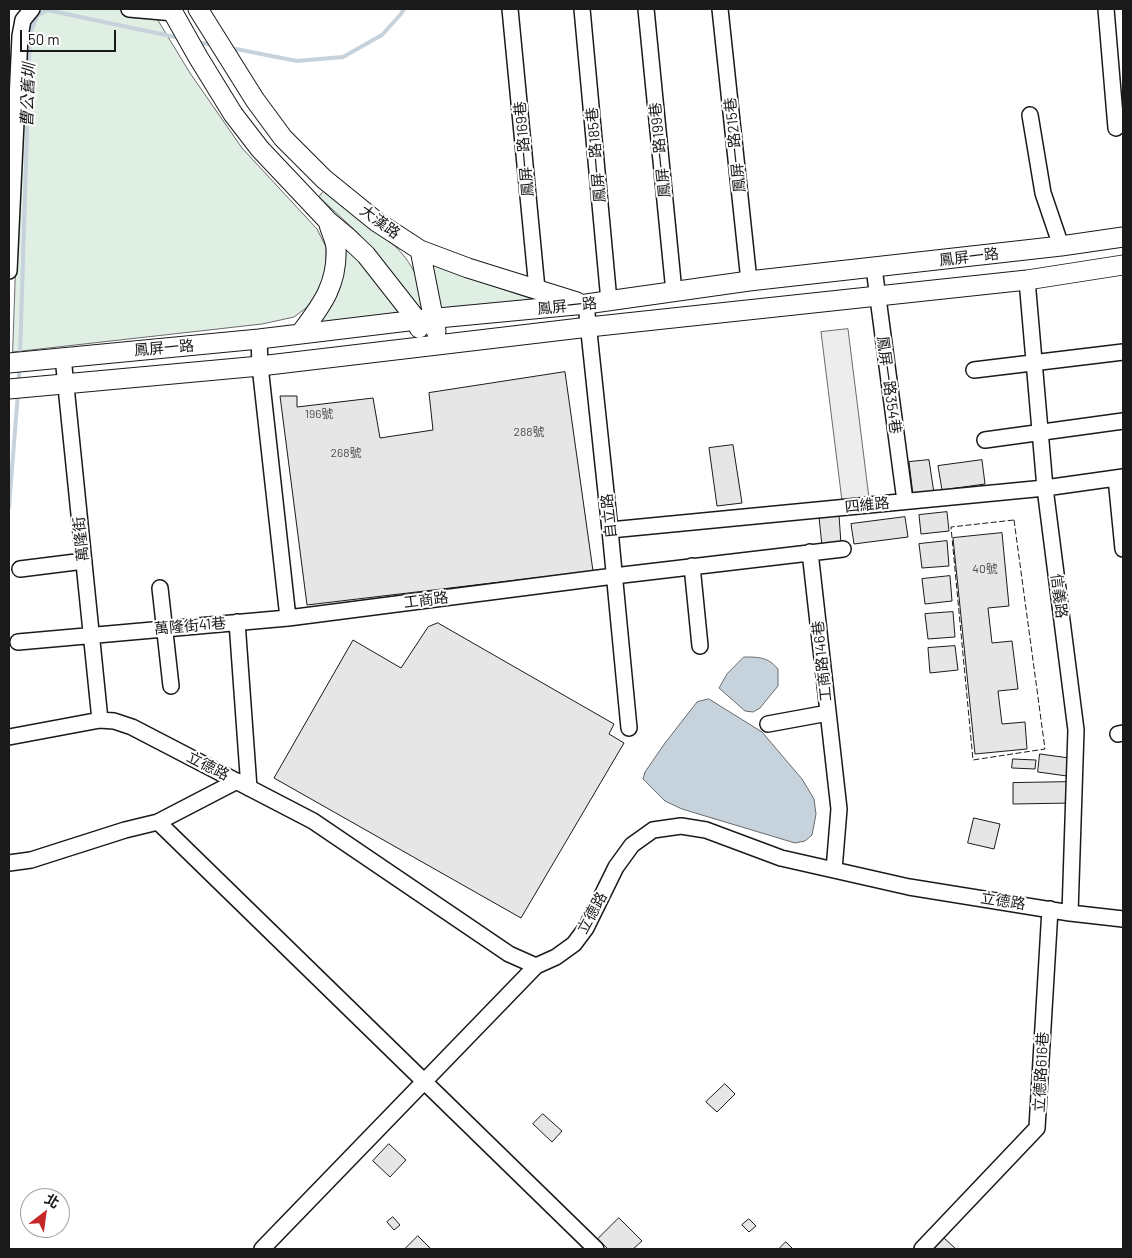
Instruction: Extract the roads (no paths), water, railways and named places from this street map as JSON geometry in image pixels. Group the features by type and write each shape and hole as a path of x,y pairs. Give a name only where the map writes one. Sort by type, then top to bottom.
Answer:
{"main road":[{"name":"大漢路","path":"173,11 198,57 233,114 260,149 328,222 366,255 426,319"},
{"name":"大漢路","path":"200,11 255,100 283,138 324,179 377,222 420,250 468,268 586,304"},
{"path":"300,334 324,302 334,277 336,246 328,222"},
{"name":"鳳屏一路","path":"18,362 259,339 426,319 586,304 749,281 1061,246 1123,237"},
{"path":"420,250 430,345"},
{"name":"鳳屏一路","path":"9,389 260,366 589,327 1026,280 1123,265"}],"street":[{"path":"9,271 12,151 20,36 23,20 32,9"},
{"path":"129,9 173,11"},
{"name":"鳳屏一路169巷","path":"510,9 537,290"},
{"name":"鳳屏一路185巷","path":"582,9 609,301"},
{"name":"鳳屏一路199巷","path":"646,9 674,292"},
{"name":"鳳屏一路215巷","path":"720,9 749,281"},
{"path":"1106,9 1116,128"},
{"path":"1030,115 1044,193 1061,246"},
{"name":"鳳屏一路354巷","path":"874,268 905,501"},
{"name":"信義路","path":"1026,280 1045,488 1076,730 1070,913"},
{"name":"自立路","path":"586,304 629,728"},
{"path":"259,339 260,366 288,618"},
{"path":"974,370 1123,352"},
{"name":"萬隆街","path":"63,357 100,720"},
{"path":"985,440 1123,421"},
{"path":"1120,477 1123,549"},
{"name":"四維路","path":"610,530 1045,488 1120,477"},
{"name":"工商路","path":"288,618 843,548"},
{"name":"工商路146巷","path":"810,552 839,809 834,870"},
{"path":"20,569 84,561"},
{"path":"692,566 700,646"},
{"path":"160,588 171,686"},
{"name":"萬隆街41巷","path":"18,642 91,634 288,618"},
{"path":"9,864 32,860 125,830 158,822 243,784 237,622"},
{"path":"768,724 828,713"},
{"name":"立德路","path":"9,737 100,720 114,721 132,727 314,821 510,954 536,966 556,957 574,944 586,928 616,867 632,845 653,830 681,826 706,830 780,858 910,887 1070,913 1123,919"},
{"path":"158,822 596,1249"},
{"name":"立德路616巷","path":"922,1249 1037,1128 1050,909"},
{"path":"262,1249 536,966"}],"waterway":[{"name":"曹公舊圳","path":"231,48 297,61 343,57 382,35 404,9"},
{"name":"曹公舊圳","path":"20,356 30,34 37,16 47,10 180,38"},
{"name":"曹公舊圳","path":"196,42 214,45"},
{"name":"曹公舊圳","path":"19,368 19,383"},
{"name":"曹公舊圳","path":"9,507 18,393"}]}
